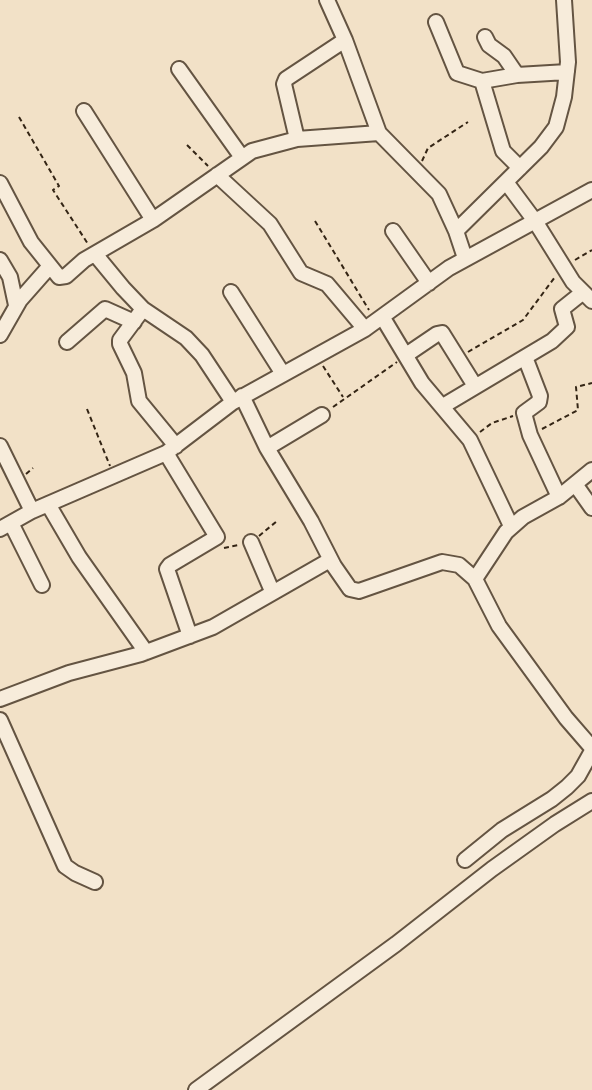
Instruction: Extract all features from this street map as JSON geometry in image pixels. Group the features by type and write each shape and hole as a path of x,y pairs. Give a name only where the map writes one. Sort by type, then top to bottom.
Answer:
{"street":[{"path":"327,0 345,40 379,133 439,194 466,258"},
{"path":"456,230 541,147 556,127 567,72 568,43 564,0"},
{"path":"436,22 457,73 482,81 517,75 567,72"},
{"path":"485,37 489,45 506,58 517,75"},
{"path":"297,139 284,84 286,79 345,40"},
{"path":"179,69 241,156"},
{"path":"482,81 503,151 520,168"},
{"path":"85,111 153,220"},
{"path":"0,183 31,242 59,276 64,277 94,254 153,220 241,156 263,147 297,139 379,133"},
{"path":"217,175 270,225 301,273 327,284 375,323 406,355 426,388 470,440 511,526"},
{"path":"443,406 545,346 567,328 562,309 589,296 563,268 535,221 506,181"},
{"path":"42,585 5,526 32,511 171,450 238,399 375,323 466,258 592,190"},
{"path":"394,231 429,283"},
{"path":"94,254 144,309 186,338 238,399 316,528 345,585 355,591 442,562 458,565 475,579 504,634 592,751 579,776 567,787 502,830 465,860"},
{"path":"0,260 10,277 16,305"},
{"path":"0,335 16,305 50,266"},
{"path":"231,292 283,374"},
{"path":"67,342 105,309 134,322"},
{"path":"144,309 120,342 134,373 138,398 171,450 217,537 167,569 190,636"},
{"path":"406,355 439,333 444,335 475,386"},
{"path":"525,357 540,396 539,402 524,413 530,435 559,498"},
{"path":"267,448 322,415"},
{"path":"0,446 32,511"},
{"path":"475,579 496,544 511,526 559,498 592,470"},
{"path":"575,484 592,508"},
{"path":"48,504 79,557 146,652"},
{"path":"251,542 272,592"},
{"path":"0,699 69,673 146,652 190,636 232,617 330,560"},
{"path":"0,720 65,866 96,882"},
{"path":"196,1090 396,944 492,869 592,801"}],"path":[{"path":"19,117 59,186 53,190 94,254"},
{"path":"418,173 428,148 468,122"},
{"path":"187,145 217,175"},
{"path":"315,221 375,323"},
{"path":"458,358 523,320 563,268 592,250"},
{"path":"322,415 406,355"},
{"path":"317,356 344,399"},
{"path":"530,435 578,410 576,387 592,383"},
{"path":"87,409 115,476"},
{"path":"470,440 492,422 524,413"},
{"path":"217,537 224,549 251,542 277,521"}]}
